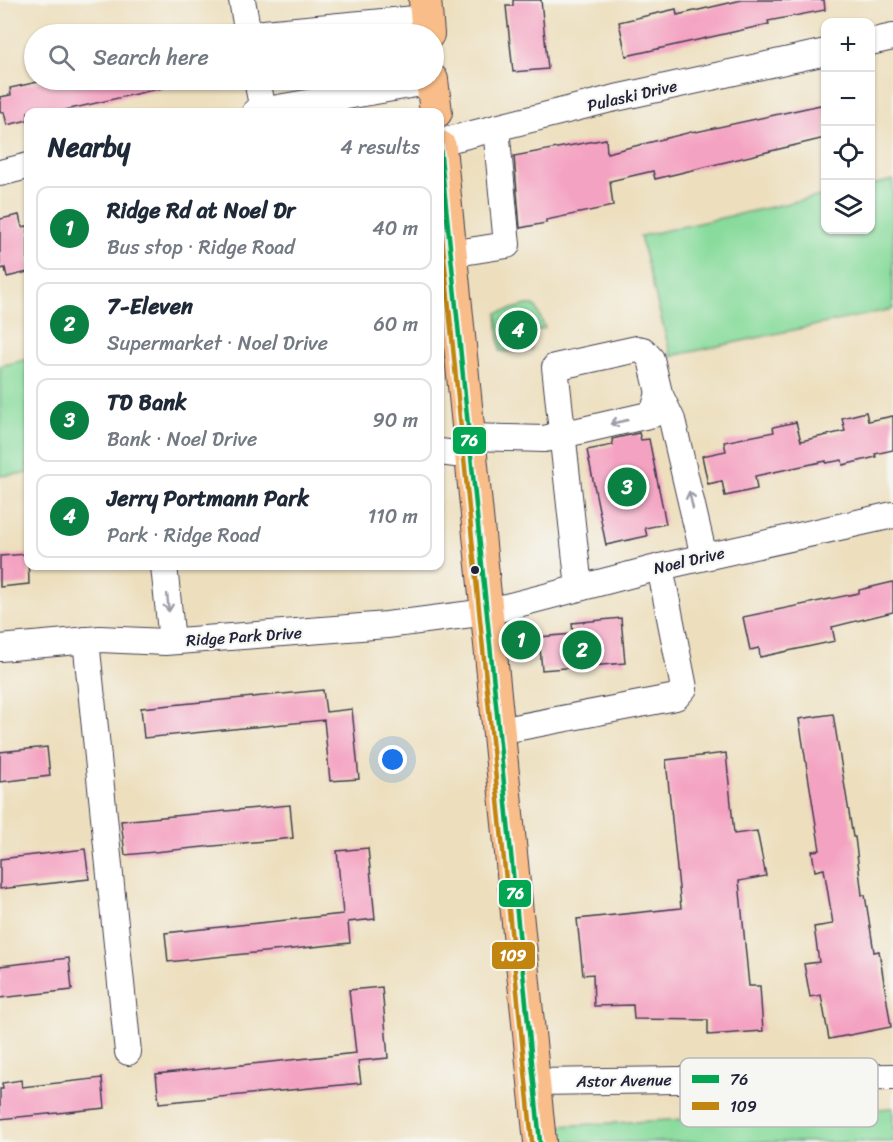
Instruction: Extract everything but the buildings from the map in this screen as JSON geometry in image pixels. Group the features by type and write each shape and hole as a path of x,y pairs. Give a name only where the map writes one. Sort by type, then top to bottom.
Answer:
{"main road":[{"path":"434,90 436,108"},
{"path":"444,211 540,1142"}],"street":[{"path":"242,0 248,24"},
{"path":"354,24 426,17"},
{"path":"875,41 893,37"},
{"name":"Pulaski Drive","path":"444,141 611,99 821,53"},
{"path":"258,90 259,108"},
{"path":"276,108 377,90"},
{"path":"445,227 507,245 496,128"},
{"path":"0,173 24,167"},
{"path":"579,588 555,367 631,350 643,350 648,354 654,365 662,409 704,557"},
{"path":"444,451 470,446 544,439 662,409"},
{"name":"Noel Drive","path":"487,612 660,567 893,515"},
{"path":"499,731 676,697 684,688 660,567"},
{"path":"164,570 172,641"},
{"name":"Ridge Park Drive","path":"0,648 86,640 172,641 387,625 487,612"},
{"path":"86,640 129,1052"},
{"name":"Astor Avenue","path":"878,1077 893,1077"},
{"name":"Astor Avenue","path":"534,1082 680,1080"}],"green space":[{"path":"893,180 893,309 671,356 640,236 821,196 821,234 875,234 875,184"},
{"path":"527,305 536,307 545,328 530,332 532,350 500,351 497,313"},
{"path":"24,360 24,473 0,476 0,366"},
{"path":"893,1108 893,1142 540,1142 539,1127 680,1119 680,1127 878,1127 878,1109"}],"transit line":[{"name":"76","path":"444,187 540,1142"},
{"name":"109","path":"444,257 532,1142"}],"place":[{"name":"Jerry Portmann Park","path":"518,330"},
{"name":"TD Bank","path":"627,487"},
{"name":"Ridge Rd at Noel Dr","path":"521,640"},
{"name":"7-Eleven","path":"582,650"}]}
